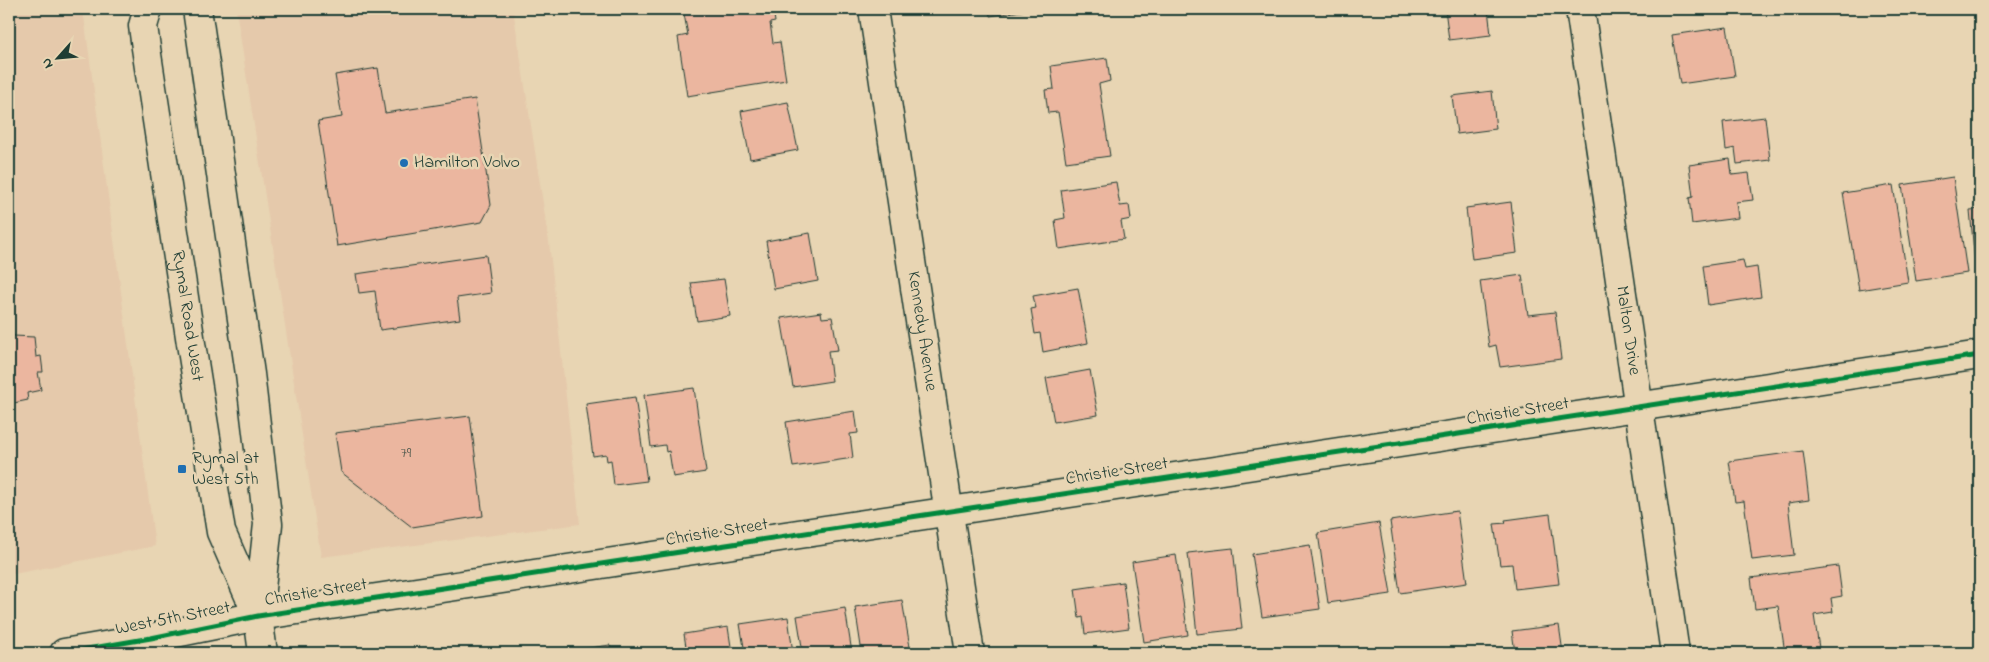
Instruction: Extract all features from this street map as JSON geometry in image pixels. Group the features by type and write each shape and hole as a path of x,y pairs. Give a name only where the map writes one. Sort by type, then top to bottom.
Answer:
{"street":[{"name":"Rymal Road West","path":"148,9 143,26 146,48 221,532 258,616 264,653"},
{"name":"Rymal Road West","path":"198,9 250,374 268,524 258,616"},
{"name":"Kennedy Avenue","path":"873,9 970,653"},
{"name":"Malton Drive","path":"1580,9 1675,653"},
{"name":"Christie Street","path":"258,616 1980,355"},
{"name":"West 5th Street","path":"64,653 151,638 258,616"}],"shaded area":[{"path":"9,9 83,9 155,546 9,575"},
{"path":"236,9 513,9 549,242 580,524 321,557"}],"building":[{"path":"683,9 773,9 775,22 770,23 773,43 780,42 786,80 687,96 678,37 688,35"},
{"path":"989,9 1033,9 990,16"},
{"path":"1445,9 1488,9 1491,35 1449,40"},
{"path":"1727,27 1735,76 1680,84 1672,35"},
{"path":"1107,58 1110,81 1099,84 1110,156 1066,162 1058,112 1048,113 1045,90 1054,89 1051,66"},
{"name":"Hamilton Volvo","path":"378,68 385,113 475,99 491,205 482,222 337,246 318,121 342,117 335,75"},
{"path":"1492,91 1496,129 1457,134 1452,96"},
{"path":"788,102 798,150 750,159 741,111"},
{"path":"1765,117 1770,160 1737,164 1735,148 1726,150 1723,122"},
{"path":"1730,159 1732,175 1749,173 1753,200 1736,202 1738,218 1692,224 1689,198 1693,197 1689,165"},
{"path":"1953,177 1967,273 1916,281 1902,185"},
{"path":"1116,182 1120,206 1129,205 1131,219 1121,221 1124,239 1059,249 1055,220 1065,218 1061,190"},
{"path":"1893,185 1908,282 1859,290 1843,193"},
{"path":"1511,202 1517,253 1472,259 1466,208"},
{"path":"1980,209 1980,274 1976,274 1970,210"},
{"path":"810,233 818,281 774,289 766,241"},
{"path":"486,255 491,293 457,298 460,319 380,330 375,291 359,293 356,274"},
{"path":"1743,260 1745,269 1757,267 1761,297 1708,305 1703,266"},
{"path":"1522,275 1528,315 1555,312 1561,359 1500,367 1496,345 1489,347 1480,281"},
{"path":"724,279 730,316 697,321 691,283"},
{"path":"1078,288 1088,343 1043,352 1040,333 1035,334 1031,309 1036,308 1033,296"},
{"path":"821,312 822,318 832,317 838,350 828,351 832,381 793,387 781,318"},
{"path":"12,330 14,336 34,337 36,357 41,356 43,372 38,372 41,390 27,393 28,400 9,404 9,331"},
{"path":"1090,370 1098,415 1054,422 1046,378"},
{"path":"694,388 706,472 673,477 669,451 666,452 665,445 651,447 644,395"},
{"path":"635,397 647,481 614,485 611,460 607,461 606,454 593,456 586,404"},
{"path":"855,411 858,433 850,434 853,458 793,467 786,422"},
{"path":"470,416 483,516 412,527 341,472 335,433"},
{"path":"1803,451 1809,500 1788,503 1794,555 1752,560 1744,501 1735,502 1729,461"},
{"path":"1457,511 1467,583 1400,593 1390,521"},
{"path":"1550,514 1559,584 1515,589 1512,564 1500,565 1494,524 1506,523 1505,520"},
{"path":"1379,523 1391,594 1328,603 1318,533"},
{"path":"1310,545 1320,609 1262,617 1252,554"},
{"path":"1233,548 1242,629 1197,634 1188,553"},
{"path":"1176,555 1188,635 1144,642 1132,562"},
{"path":"1838,566 1842,596 1831,598 1833,612 1814,615 1819,648 1785,653 1778,606 1755,609 1751,578"},
{"path":"1123,582 1129,628 1085,634 1083,617 1079,618 1075,589"},
{"path":"902,600 911,653 862,653 855,607"},
{"path":"845,608 852,653 803,653 797,616"},
{"path":"788,617 793,653 745,653 740,624"},
{"path":"1559,625 1563,653 1515,653 1512,631"},
{"path":"728,627 732,653 687,653 684,634"},
{"path":"610,645 612,653 562,653 562,652"}],"cycle path":[{"path":"64,653 151,638 258,616 1980,355"}],"place":[{"name":"Hamilton Volvo","path":"404,163"},
{"name":"Rymal at West 5th","path":"182,469"}]}
